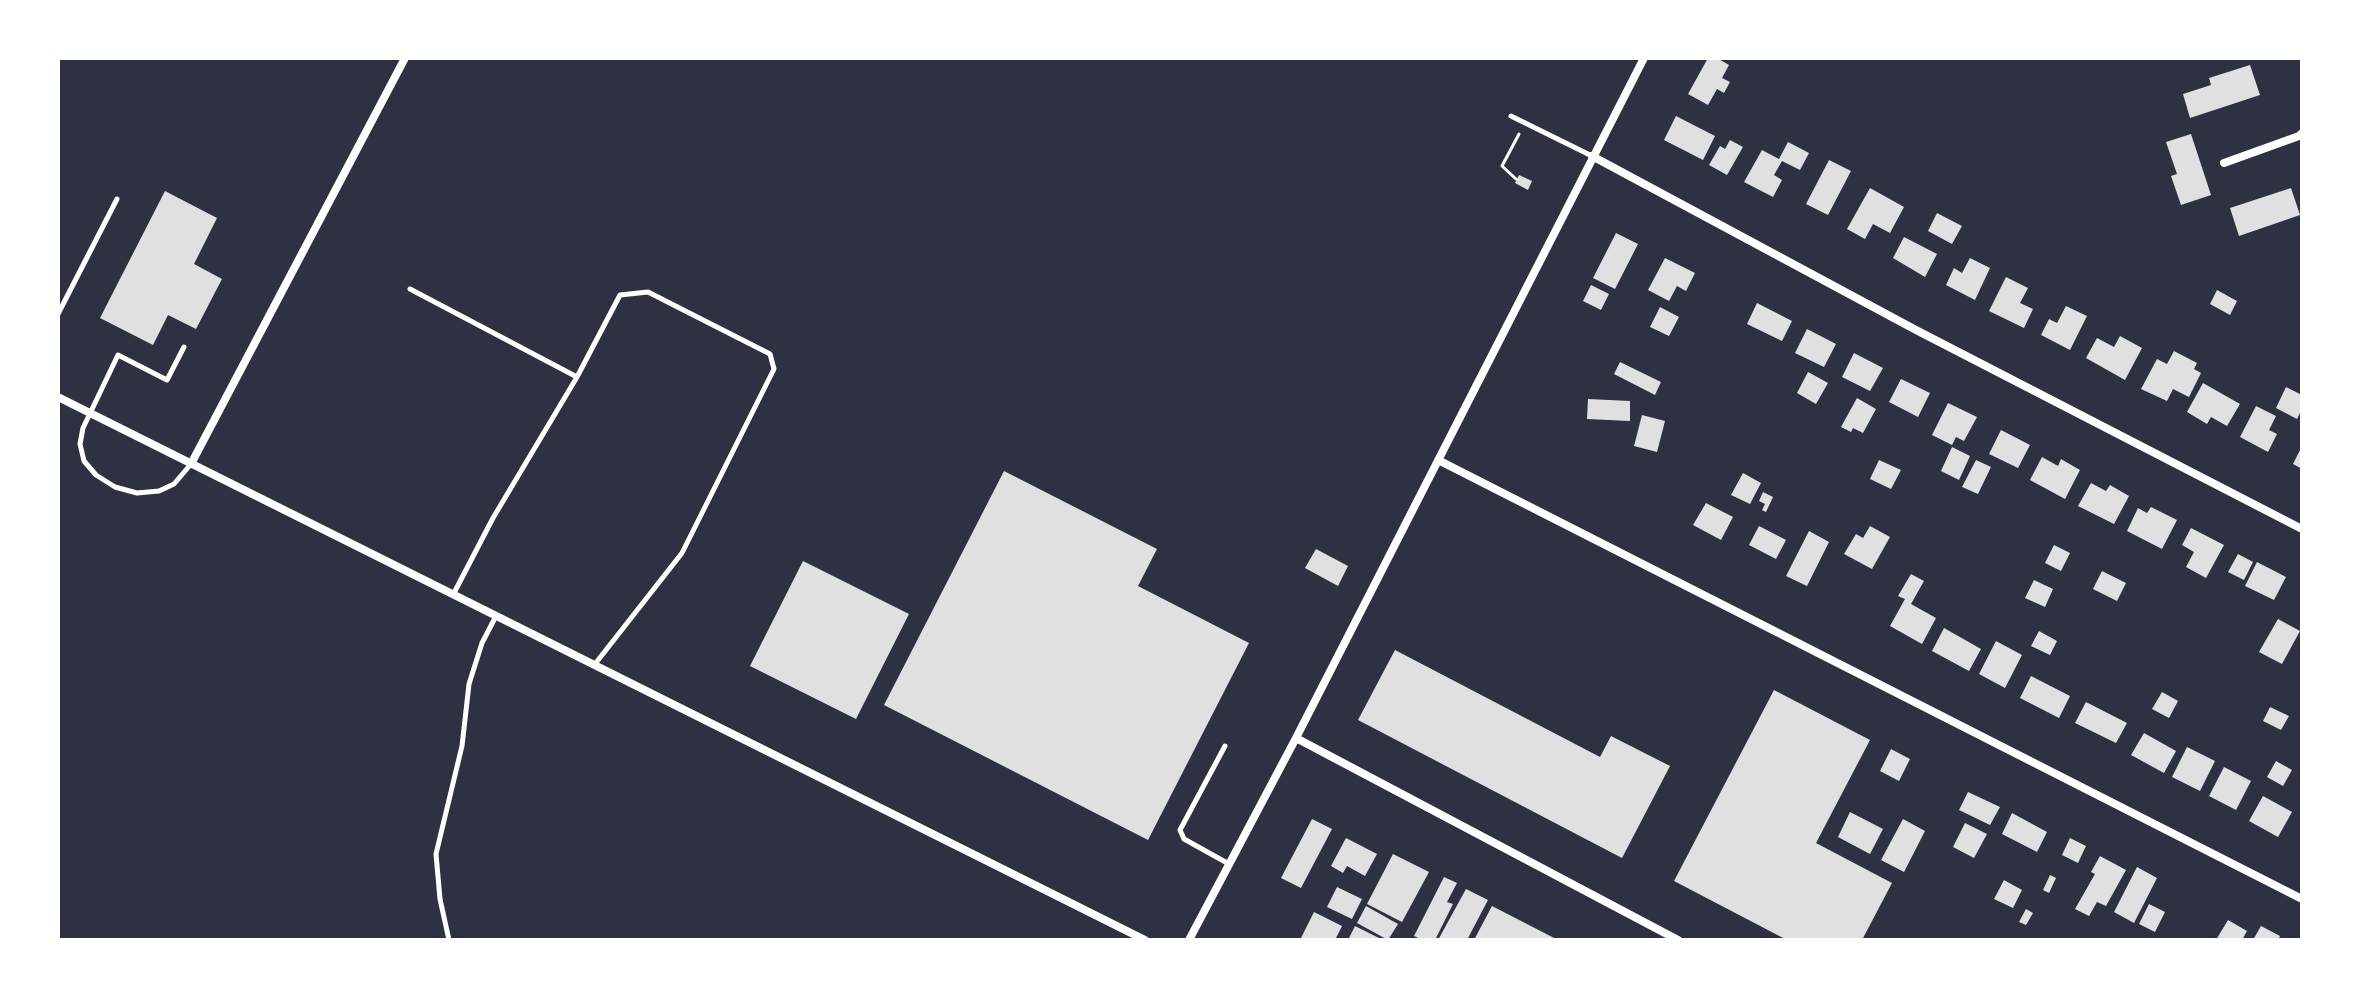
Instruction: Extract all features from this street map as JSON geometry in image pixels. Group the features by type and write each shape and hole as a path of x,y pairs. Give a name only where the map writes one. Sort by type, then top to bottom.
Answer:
{"street":[{"path":"191,464 405,58"},
{"path":"1189,940 1296,738 1644,58"},
{"path":"2224,163 2301,136"},
{"path":"1592,156 1916,330 2302,529"},
{"path":"58,397 1145,940"},
{"path":"1438,460 2302,899"},
{"path":"1296,738 1678,940"}],"lane":[{"path":"1511,116 1592,156"},
{"path":"58,314 117,199"},
{"path":"410,289 577,377"},
{"path":"454,593 493,518 577,377 620,295 648,292 770,354 774,369 682,553 594,665"},
{"path":"184,347 167,380 118,355 83,428 80,444 84,461 96,475 115,487 137,493 159,491 174,484 191,464"},
{"path":"449,940 440,899 436,854 453,794 469,684 482,643 496,616"},
{"path":"1225,746 1180,830 1184,839 1229,864"}],"path":[{"path":"1516,179 1502,166 1520,132"}],"building":[{"path":"1708,58 1717,58 1729,65 1722,78 1730,82 1724,93 1717,89 1708,105 1688,94"},
{"path":"2250,65 2260,95 2190,118 2183,94 2211,85 2209,78"},
{"path":"1676,116 1715,136 1703,160 1664,140"},
{"path":"2191,134 2211,195 2181,205 2171,176 2177,174 2166,142"},
{"path":"1730,140 1743,147 1727,175 1709,165 1720,146 1725,149"},
{"path":"1788,142 1809,153 1800,170 1782,161 1774,175 1782,180 1773,197 1744,182 1762,150 1779,159"},
{"path":"1829,160 1851,171 1828,215 1806,204"},
{"path":"1519,175 1532,181 1528,190 1515,183"},
{"path":"1870,188 1904,207 1890,233 1873,224 1865,239 1847,229"},
{"path":"2291,188 2300,215 2239,236 2230,208"},
{"path":"165,191 217,218 194,264 222,279 196,329 168,315 153,345 100,318"},
{"path":"1937,213 1962,226 1952,244 1928,231"},
{"path":"1616,233 1638,244 1615,289 1593,278"},
{"path":"1904,237 1937,254 1925,277 1893,258"},
{"path":"1665,258 1695,273 1686,291 1677,286 1669,301 1648,290"},
{"path":"1970,258 1990,268 1975,300 1946,285 1954,268 1962,273"},
{"path":"2006,277 2028,288 2020,303 2033,309 2024,328 1989,311"},
{"path":"1591,285 1609,294 1601,310 1583,301"},
{"path":"2217,290 2237,301 2230,315 2210,304"},
{"path":"1757,303 1792,321 1782,341 1747,324"},
{"path":"2066,306 2087,316 2070,350 2041,335 2049,319 2057,323"},
{"path":"1660,307 1679,317 1669,336 1650,327"},
{"path":"1807,329 1836,344 1824,367 1795,353"},
{"path":"2120,336 2142,348 2125,380 2086,358 2097,338 2114,347"},
{"path":"2174,351 2197,363 2194,369 2201,373 2189,397 2173,389 2167,401 2141,389 2157,359 2167,364"},
{"path":"1854,353 1883,368 1870,391 1842,377"},
{"path":"1620,362 1661,382 1655,395 1614,374"},
{"path":"1808,372 1828,383 1816,404 1797,393"},
{"path":"1901,379 1930,393 1918,417 1889,402"},
{"path":"2203,383 2240,404 2227,426 2211,417 2207,424 2187,412"},
{"path":"2286,387 2302,395 2302,409 2297,419 2276,408"},
{"path":"1857,398 1876,409 1863,433 1841,427"},
{"path":"1588,399 1630,401 1630,421 1587,419"},
{"path":"1948,403 1977,417 1964,441 1956,437 1952,445 1932,435"},
{"path":"2256,406 2276,416 2269,430 2277,434 2268,452 2240,437"},
{"path":"1642,415 1665,421 1657,452 1634,446"},
{"path":"2001,430 2030,445 2018,468 1989,454"},
{"path":"2302,446 2302,469 2293,464"},
{"path":"1952,447 1970,456 1959,480 1941,471"},
{"path":"2042,457 2058,466 2061,459 2080,470 2065,499 2030,480"},
{"path":"1879,460 1901,470 1891,489 1870,479"},
{"path":"1976,460 1991,467 1978,494 1962,487"},
{"path":"1004,471 1157,549 1138,586 1249,643 1148,840 884,705"},
{"path":"1743,473 1761,483 1750,504 1731,495"},
{"path":"2091,483 2106,491 2110,485 2129,496 2114,524 2078,506"},
{"path":"1763,492 1773,497 1766,512 1762,510 1765,504 1759,501"},
{"path":"1706,503 1733,517 1721,540 1693,525"},
{"path":"2151,507 2177,520 2162,549 2127,531 2138,508 2147,513"},
{"path":"1759,526 1786,540 1776,559 1749,545"},
{"path":"1870,526 1890,537 1872,569 1844,554 1856,534 1863,538"},
{"path":"2191,528 2224,545 2206,578 2186,567 2194,552 2182,545"},
{"path":"1809,531 1829,542 1807,586 1786,576"},
{"path":"2054,545 2070,553 2061,571 2045,563"},
{"path":"1316,549 1348,566 1338,586 1305,568"},
{"path":"2238,554 2253,562 2244,580 2228,572"},
{"path":"803,561 909,614 856,719 750,666"},
{"path":"2257,562 2286,577 2274,600 2245,586"},
{"path":"2102,571 2126,583 2117,601 2093,589"},
{"path":"1911,574 1924,581 1911,604 1936,618 1922,644 1890,626 1905,599 1898,596"},
{"path":"2034,580 2053,589 2045,607 2025,598"},
{"path":"2278,619 2300,631 2282,664 2259,652"},
{"path":"1944,628 1981,649 1969,671 1932,651"},
{"path":"2039,631 2057,641 2050,655 2031,646"},
{"path":"1996,641 2022,655 2005,688 1979,674"},
{"path":"1395,650 1600,757 1611,736 1670,766 1622,858 1358,720"},
{"path":"2031,676 2070,696 2059,718 2020,698"},
{"path":"1774,690 1870,740 1816,843 1892,883 1862,940 1787,940 1674,881"},
{"path":"2162,692 2178,701 2169,718 2152,709"},
{"path":"2086,702 2127,723 2116,743 2075,723"},
{"path":"2270,707 2289,716 2281,730 2263,721"},
{"path":"2144,733 2176,751 2164,773 2131,755"},
{"path":"2187,747 2215,761 2200,791 2172,777"},
{"path":"1891,749 1910,759 1899,781 1880,771"},
{"path":"2276,761 2292,770 2283,786 2267,777"},
{"path":"2224,767 2251,781 2236,810 2209,796"},
{"path":"1968,792 2000,807 1990,825 1959,810"},
{"path":"2263,796 2292,812 2278,837 2249,821"},
{"path":"1850,812 1883,829 1870,854 1838,837"},
{"path":"2012,813 2047,832 2037,852 2002,834"},
{"path":"1312,819 1332,829 1301,888 1281,878"},
{"path":"1903,819 1925,831 1904,872 1881,860"},
{"path":"1965,823 1987,834 1974,858 1953,847"},
{"path":"1346,838 1377,854 1365,876 1347,866 1343,873 1331,866"},
{"path":"2070,838 2086,846 2078,863 2062,855"},
{"path":"1393,854 1429,872 1402,922 1367,904"},
{"path":"2100,856 2126,870 2106,906 2097,902 2089,916 2075,909 2095,874 2091,872"},
{"path":"2137,867 2157,878 2134,923 2114,912"},
{"path":"2050,875 2056,878 2049,893 2043,890"},
{"path":"1444,877 1457,883 1447,902 1453,904 1435,940 1423,940 1414,936"},
{"path":"2004,880 2022,890 2013,908 1994,899"},
{"path":"1337,887 1362,899 1352,919 1327,907"},
{"path":"1466,889 1488,900 1467,940 1438,940"},
{"path":"2149,904 2165,912 2155,932 2139,924"},
{"path":"1366,906 1398,924 1388,940 1357,923"},
{"path":"1492,906 1558,940 1474,940"},
{"path":"2026,909 2033,913 2026,925 2019,922"},
{"path":"1314,912 1342,926 1335,940 1300,940"},
{"path":"2228,920 2247,931 2242,940 2216,940"},
{"path":"1355,926 1383,940 1348,940"},
{"path":"2261,926 2280,936 2278,940 2253,940"}]}
